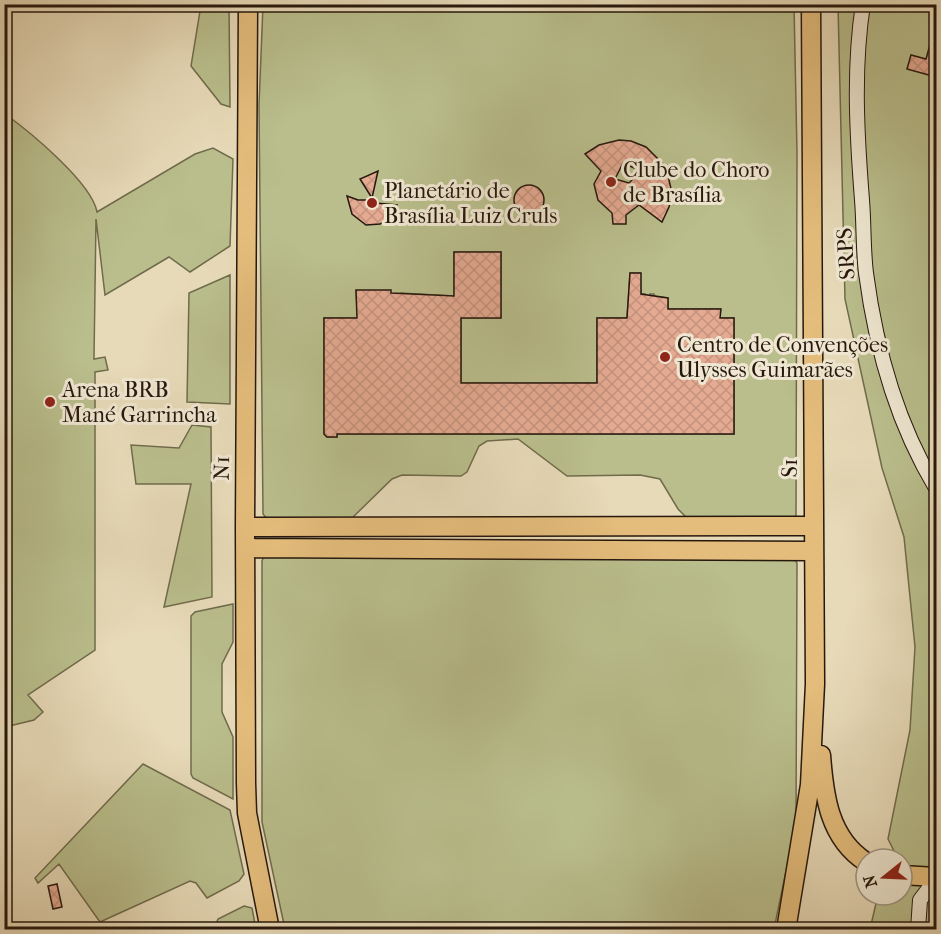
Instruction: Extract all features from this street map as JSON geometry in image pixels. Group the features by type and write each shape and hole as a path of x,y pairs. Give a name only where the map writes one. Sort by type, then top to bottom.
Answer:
{"highway":[{"name":"N1","path":"248,4 245,527 247,813 270,930"},
{"name":"S1","path":"786,930 808,795 815,684 811,4"},
{"path":"741,526 742,550"},
{"path":"245,527 813,526"},
{"path":"311,527 311,549"},
{"path":"245,548 813,551"},
{"path":"815,684 824,791 829,813 847,847 854,853"},
{"path":"914,876 936,878"}],"main road":[{"name":"SRPS","path":"863,4 858,55 857,141 866,272 890,391 901,422 936,488"},
{"path":"918,930 920,900 936,878"}],"green space":[{"path":"201,5 229,5 230,107 221,104 191,66"},
{"path":"263,5 794,5 797,153 796,516 789,521 690,521 678,509 660,479 640,475 567,476 518,439 487,441 479,446 467,472 461,476 402,475 392,479 351,519 268,520 263,514 259,105","holes":["454,252 501,252 501,318 461,318 461,383 597,383 597,318 627,318 630,273 640,273 641,294 645,294 645,309 650,309 650,294 654,294 655,297 668,298 668,309 720,309 720,318 734,318 734,434 337,434 337,437 327,437 324,434 324,318 366,318 357,307 356,291 401,310 401,293 454,296"]},
{"path":"838,5 936,5 936,929 870,929 875,907 914,907 914,847 892,847 888,839 910,730 915,647 904,537 882,468 845,299"},
{"name":"Arena BRB Mané Garrincha","path":"5,114 58,158 84,187 93,200 97,212 195,154 213,148 233,159 230,246 190,272 169,257 105,295 96,219 94,359 105,357 108,370 95,372 95,650 28,695 43,712 34,720 5,727"},
{"path":"230,275 230,404 187,402 189,293"},
{"path":"192,425 211,427 212,597 164,607 191,484 136,484 131,445 179,448"},
{"path":"264,556 792,556 797,563 796,823 774,929 285,929 262,822 262,561"},
{"path":"233,604 233,642 222,664 222,712 233,737 233,799 193,778 191,774 191,616 195,612"},
{"path":"143,764 230,810 244,874 239,881 207,898 196,883 190,881 100,922 59,864 38,883 35,878"},
{"path":"244,906 252,908 256,929 214,929 218,919"}],"building":[{"path":"934,30 936,31 936,77 907,69 911,55 926,59"},
{"name":"Clube do Choro de Brasília","path":"619,140 631,141 646,147 666,167 672,193 662,222 639,205 626,215 626,224 613,224 612,213 598,200 594,184 601,171 585,154 599,145","holes":["623,163 641,171 629,183 615,179"]},
{"path":"378,171 372,198 360,179"},
{"path":"529,185 540,189 544,200 540,211 529,215 518,211 514,200 518,189"},
{"path":"347,196 358,200 372,200 369,205 373,202 377,205 375,203 397,205 393,214 396,216 380,224 366,225 352,214"},
{"name":"Centro de Convenções Ulysses Guimarães","path":"454,252 501,252 501,318 461,318 461,383 597,383 597,318 627,318 630,273 641,273 641,294 668,298 668,309 721,309 720,318 734,318 734,434 337,434 337,437 327,437 324,434 324,318 357,318 356,290 391,290 391,293 454,296"},
{"path":"57,884 62,907 53,909 48,886"}],"place":[{"name":"Clube do Choro de Brasília","path":"611,182"},
{"name":"Planetário de Brasília Luiz Cruls","path":"372,203"},
{"name":"Centro de Convenções Ulysses Guimarães","path":"665,357"},
{"name":"Arena BRB Mané Garrincha","path":"50,402"}]}
